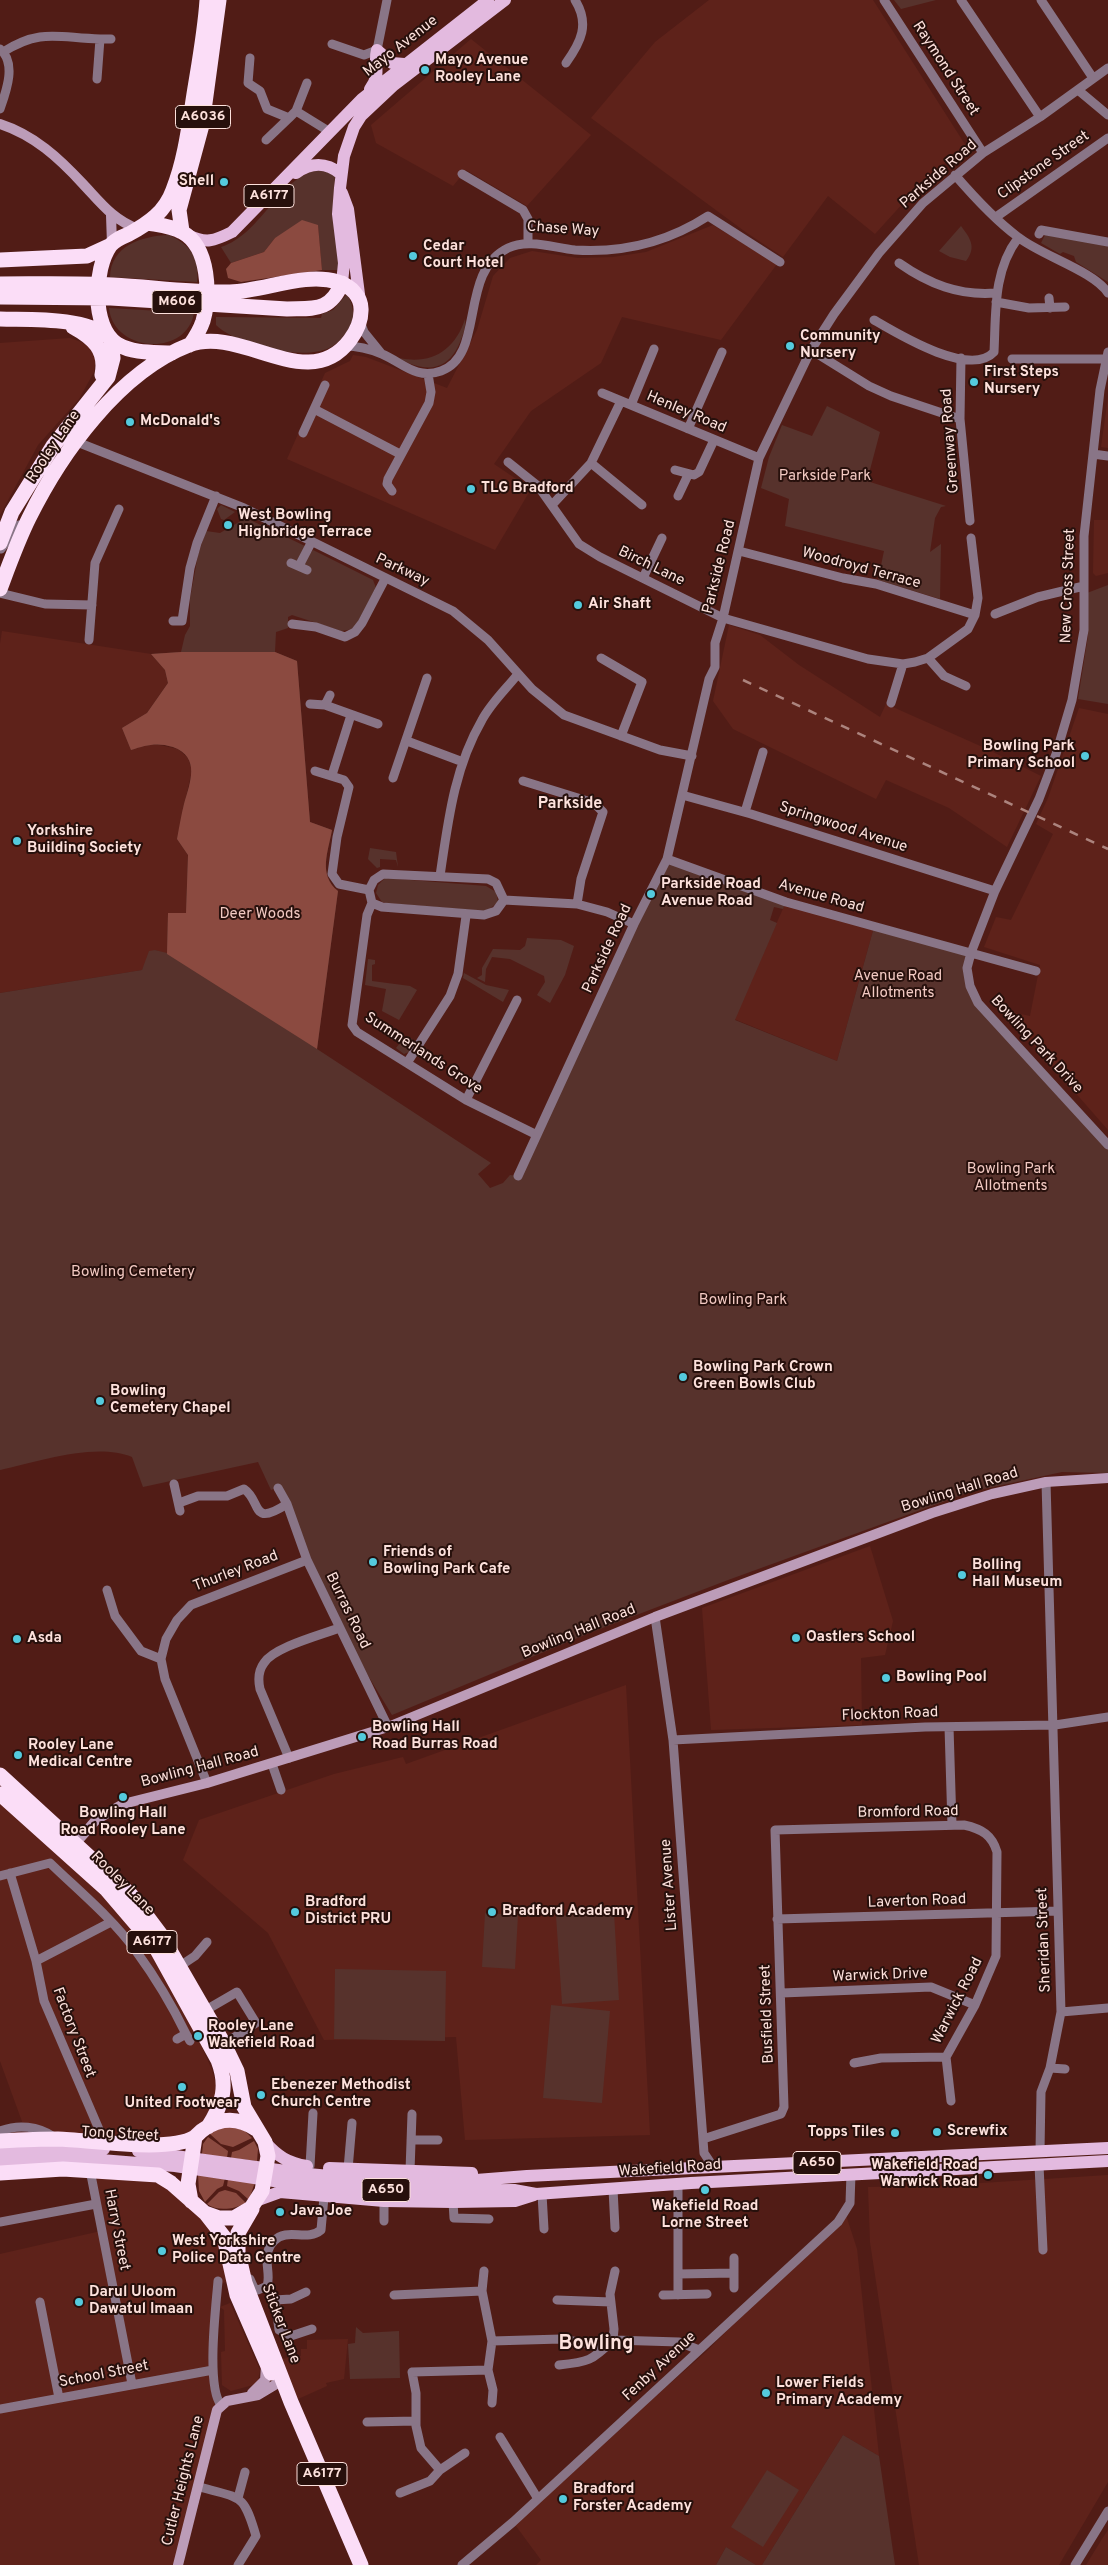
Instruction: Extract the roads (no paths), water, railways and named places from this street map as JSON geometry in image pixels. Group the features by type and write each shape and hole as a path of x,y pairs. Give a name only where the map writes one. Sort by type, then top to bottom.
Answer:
{"highway":[{"name":"A6036","path":"143,226 165,205 177,175 188,131 207,0"},
{"name":"A6036","path":"185,233 179,210 202,125 219,0"},
{"name":"A6177","path":"143,226 185,233"},
{"path":"0,260 87,256 111,245 143,226"},
{"path":"185,233 205,264 207,274 204,319 190,345"},
{"path":"110,338 98,304 100,268 111,245"},
{"name":"M606","path":"0,284 110,285 232,292 302,281 327,280 342,283 334,298 326,305 316,308 296,309 111,298 0,297"},
{"path":"342,283 353,290 360,302"},
{"name":"A6177","path":"110,338 130,350 172,353 190,345 219,340 286,361 300,363 328,358 345,346 355,333 360,321 360,302"},
{"path":"0,318 87,325 110,338"},
{"path":"68,324 91,338 103,358 104,367 99,382 83,408"},
{"name":"Rooley Lane","path":"0,543 12,512 62,432 108,377 113,358 110,338"},
{"name":"Rooley Lane","path":"0,589 29,518 77,442 117,391 146,368 172,353"},
{"name":"Rooley Lane","path":"0,1775 131,1895 161,1935 224,2044 237,2071 244,2108 262,2136"},
{"name":"Rooley Lane","path":"1,1798 107,1890 156,1946 211,2046 225,2077 222,2100 208,2127"},
{"path":"0,2173 63,2168 158,2175 171,2183 204,2213 219,2218 234,2218 246,2212 256,2202 264,2184 267,2163 262,2136 245,2123 232,2119 216,2121 208,2127 194,2142 188,2184 191,2201"},
{"path":"0,2141 57,2139 166,2146 189,2141 194,2142"},
{"name":"Sticker Lane","path":"256,2202 238,2233 238,2253 250,2298 280,2382 291,2402 361,2565"},
{"name":"Sticker Lane","path":"204,2213 224,2237 237,2295 266,2365 280,2382"}],"main road":[{"name":"Mayo Avenue","path":"366,103 404,64 488,0"},
{"name":"Mayo Avenue","path":"334,128 506,0"},
{"path":"377,50 392,63 404,64"},
{"path":"366,103 376,81 378,71 377,50"},
{"name":"A6177","path":"342,283 344,263 338,214 341,174 349,137 366,103"},
{"name":"A6177","path":"185,233 200,242 213,242 232,232 334,128"},
{"path":"280,185 312,165 329,166 341,174"},
{"name":"A6177","path":"340,188 348,209 360,302"},
{"name":"A650","path":"262,2136 276,2155 286,2160 310,2166 527,2176"},
{"name":"Wakefield Road","path":"238,2163 308,2174 438,2183 527,2176 1108,2148"},
{"name":"Tong Street","path":"0,2153 34,2150 117,2149 238,2163"},
{"name":"Tong Street","path":"0,2162 76,2158 174,2166 236,2176"},
{"name":"Wakefield Road","path":"236,2176 307,2186 410,2191 514,2190 539,2194 678,2184 1108,2161"},
{"path":"256,2202 280,2192 384,2201 454,2202 515,2201 539,2194"}],"street":[{"path":"332,44 364,56 377,50 387,0"},
{"path":"566,63 578,46 584,28 580,9 575,0"},
{"name":"Raymond Street","path":"884,0 983,153"},
{"path":"961,0 1040,117"},
{"path":"1041,0 1092,78"},
{"path":"0,109 8,83 8,63 2,50 21,40 38,36 111,39"},
{"path":"98,79 100,39"},
{"path":"250,58 250,85 260,91 269,111 289,118"},
{"name":"Parkside Road","path":"518,1176 634,924 667,859 692,756 708,679 715,667 715,643 739,551 759,458 811,350 834,314 879,253 923,203 983,153 1040,117 1108,68"},
{"path":"266,140 296,111 307,84"},
{"path":"1078,90 1108,116"},
{"path":"296,111 334,128"},
{"path":"0,124 22,133 45,147 74,174 112,216 143,226"},
{"name":"Clipstone Street","path":"996,217 1108,138"},
{"path":"462,174 523,210 528,222 528,243"},
{"path":"955,175 978,201 1018,238 1097,282 1108,293"},
{"path":"111,245 112,216"},
{"name":"Chase Way","path":"428,374 448,367 461,350 470,328 480,275 490,260 510,246 528,243 573,250 612,250 642,245 665,238 687,229 708,216 780,262"},
{"path":"1039,234 1041,230 1108,242"},
{"path":"874,320 916,344 961,358 979,360 990,358 994,352 996,298 1004,260 1018,238"},
{"path":"899,263 924,279 948,289 996,298 1029,312 1065,307"},
{"path":"1049,298 1050,308"},
{"path":"360,321 364,332 381,353"},
{"path":"345,346 361,347 381,353 409,370 428,374 432,392 429,403 388,478 387,484 392,491"},
{"path":"631,405 654,349"},
{"path":"811,350 870,386 891,396 960,419"},
{"path":"688,429 722,352"},
{"path":"1012,359 1108,355"},
{"name":"New Cross Street","path":"971,953 995,891 1039,799 1056,754 1072,700 1084,630 1084,536 1100,390 1108,355"},
{"name":"Greenway Road","path":"961,358 960,419 970,521"},
{"path":"304,433 326,385"},
{"name":"Henley Road","path":"602,393 759,458"},
{"path":"552,505 591,464 621,401"},
{"path":"316,410 400,454"},
{"path":"675,470 694,476 699,472 714,440"},
{"name":"Parkway","path":"77,442 216,496 462,618 488,640 548,704 564,715 660,750 692,756"},
{"path":"1093,454 1108,456"},
{"name":"Birch Lane","path":"508,462 538,486 568,532 579,544 723,618 868,659 903,664 928,658 968,628 975,615"},
{"path":"591,464 639,500"},
{"path":"679,496 688,475"},
{"path":"173,621 182,621 190,568 197,543 216,496"},
{"path":"89,640 96,563 119,509"},
{"path":"0,526 12,512"},
{"path":"0,550 19,524 29,518"},
{"path":"643,578 662,538"},
{"path":"971,538 978,598 975,615"},
{"path":"299,566 311,543"},
{"name":"Woodroyd Terrace","path":"739,551 842,578 876,584 975,615"},
{"path":"292,624 316,627 345,637 355,632 385,579"},
{"path":"995,614 1038,597 1084,586"},
{"path":"0,593 45,604 92,605"},
{"path":"601,658 642,682 621,736"},
{"path":"928,658 944,676 966,686"},
{"path":"891,703 903,664"},
{"path":"440,876 449,808 463,762 482,718 518,674"},
{"path":"393,778 428,679"},
{"path":"326,705 330,695"},
{"path":"310,704 326,705 378,724"},
{"path":"332,775 351,715"},
{"path":"407,742 463,762"},
{"path":"745,812 763,752"},
{"path":"316,773 332,775 344,780 349,787 334,853 332,874 339,884 369,890"},
{"path":"523,781 594,803 603,812 581,879 577,904"},
{"name":"Springwood Avenue","path":"682,795 745,812 995,891"},
{"name":"Avenue Road","path":"667,859 786,902 1036,971"},
{"path":"383,874 488,879 496,883 504,900 501,906 490,915 466,916 382,907 372,903 369,890 374,880 383,874"},
{"path":"504,900 577,904 607,912 634,924"},
{"name":"Summerlands Grove","path":"372,903 367,915 352,1025 357,1032 466,1100 537,1135"},
{"path":"407,1063 450,996 458,974 466,916"},
{"name":"Bowling Park Drive","path":"971,953 967,968 968,976 970,986 978,1003 1108,1145"},
{"path":"466,1100 517,1000"},
{"name":"Bowling Hall Road","path":"75,1844 96,1820 124,1804 207,1783 388,1727 655,1617 932,1513 992,1494 1046,1482 1108,1478"},
{"name":"Sheridan Street","path":"1040,2151 1041,2092 1050,2068 1061,2012 1055,1725 1046,1482"},
{"path":"174,1484 179,1507 198,1496 227,1496 244,1489 254,1506 263,1513 273,1513 287,1504"},
{"name":"Burras Road","path":"278,1488 287,1504 307,1560 388,1727"},
{"name":"Thurley Road","path":"161,1659 171,1630 191,1604 307,1560"},
{"path":"107,1587 115,1616 140,1651 161,1659 165,1679 207,1783"},
{"name":"Lister Avenue","path":"655,1617 673,1740 704,2153 714,2168"},
{"path":"289,1758 260,1689 258,1679 260,1670 271,1656 339,1628"},
{"name":"Flockton Road","path":"673,1740 710,1736 1055,1725 1108,1717"},
{"path":"949,1727 952,1824"},
{"path":"272,1764 280,1790"},
{"name":"Bromford Road","path":"775,1830 952,1824 978,1828 994,1841 997,1852 998,1913"},
{"name":"Busfield Street","path":"703,2139 781,2114 784,2107 782,1993 777,1920 775,1830"},
{"path":"0,1876 50,1863 111,1922 136,1950 174,2008 188,2037 177,2039"},
{"name":"Factory Street","path":"10,1873 36,1961 44,2001 104,2141"},
{"name":"Laverton Road","path":"777,1920 1058,1911"},
{"name":"Warwick Road","path":"951,2101 946,2057 974,2005 996,1956 998,1913"},
{"path":"36,1961 111,1922"},
{"path":"180,1966 195,1956 207,1942"},
{"name":"Warwick Drive","path":"782,1993 931,1987 974,2005"},
{"path":"206,2010 237,1992 256,2024 224,2044"},
{"path":"1061,2012 1108,2008"},
{"path":"854,2062 881,2058 946,2057"},
{"path":"1050,2068 1065,2069"},
{"path":"310,2166 313,2113"},
{"path":"410,2171 412,2114"},
{"path":"348,2169 352,2123"},
{"path":"0,2131 28,2126 48,2133 57,2139"},
{"path":"412,2140 438,2141"},
{"path":"693,2168 704,2153"},
{"path":"1039,2165 1043,2250"},
{"name":"Harry Street","path":"90,2170 132,2384"},
{"name":"Fenby Avenue","path":"462,2565 538,2499 838,2222 850,2203 851,2174"},
{"path":"678,2184 678,2295"},
{"path":"613,2189 616,2228"},
{"path":"539,2194 544,2229"},
{"path":"238,2253 244,2256 254,2288 258,2290 267,2286 269,2280 266,2262 270,2247 280,2237 289,2234 312,2236 321,2230 324,2196"},
{"path":"384,2201 384,2221"},
{"path":"454,2202 454,2218 489,2219"},
{"path":"0,2222 96,2204"},
{"path":"734,2258 734,2288"},
{"path":"484,2271 482,2291 492,2341 488,2370 494,2390 492,2403"},
{"path":"559,2365 581,2363 595,2358 613,2340 614,2329 610,2294 615,2271"},
{"path":"678,2274 734,2273"},
{"name":"Cutler Heights Lane","path":"218,2281 214,2370 215,2391 221,2404"},
{"path":"267,2286 275,2300 278,2327 282,2333 291,2336 312,2329"},
{"path":"394,2295 482,2291"},
{"path":"275,2300 291,2299 306,2292"},
{"path":"663,2295 707,2294"},
{"path":"557,2300 611,2302"},
{"path":"40,2302 59,2398"},
{"path":"492,2341 561,2340 596,2346 613,2340 679,2342 700,2350"},
{"name":"Cutler Heights Lane","path":"247,2396 265,2380 266,2365"},
{"name":"School Street","path":"0,2409 214,2370"},
{"path":"440,2470 421,2448 416,2420 416,2393 412,2372 488,2370"},
{"name":"Cutler Heights Lane","path":"178,2565 200,2486 216,2414 221,2404 247,2396 258,2395 280,2382"},
{"path":"367,2422 416,2420"},
{"path":"500,2437 538,2499"},
{"path":"400,2493 430,2481 440,2470 465,2453"},
{"path":"238,2498 245,2472"},
{"path":"200,2486 238,2498 244,2502 256,2536 238,2565"},
{"path":"1075,2565 1108,2512"}],"railway":[{"path":"743,680 1108,849"}],"place":[{"name":"Mayo Avenue Rooley Lane","path":"425,70"},
{"name":"Shell","path":"224,182"},
{"name":"Cedar Court Hotel","path":"413,256"},
{"name":"Community Nursery","path":"790,346"},
{"name":"First Steps Nursery","path":"974,382"},
{"name":"McDonald's","path":"130,422"},
{"name":"TLG Bradford","path":"471,489"},
{"name":"West Bowling Highbridge Terrace","path":"228,525"},
{"name":"Air Shaft","path":"578,605"},
{"name":"Bowling Park Primary School","path":"1085,756"},
{"name":"Yorkshire Building Society","path":"17,841"},
{"name":"Parkside Road Avenue Road","path":"651,894"},
{"name":"Bowling Park Crown Green Bowls Club","path":"683,1377"},
{"name":"Bowling Cemetery Chapel","path":"100,1401"},
{"name":"Friends of Bowling Park Cafe","path":"373,1562"},
{"name":"Bolling Hall Museum","path":"962,1575"},
{"name":"Oastlers School","path":"796,1638"},
{"name":"Asda","path":"17,1639"},
{"name":"Bowling Pool","path":"886,1678"},
{"name":"Bowling Hall Road Burras Road","path":"362,1737"},
{"name":"Rooley Lane Medical Centre","path":"18,1755"},
{"name":"Bowling Hall Road Rooley Lane","path":"123,1797"},
{"name":"Bradford District PRU","path":"295,1912"},
{"name":"Bradford Academy","path":"492,1912"},
{"name":"Rooley Lane Wakefield Road","path":"198,2036"},
{"name":"United Footwear","path":"182,2087"},
{"name":"Ebenezer Methodist Church Centre","path":"261,2095"},
{"name":"Screwfix","path":"937,2132"},
{"name":"Topps Tiles","path":"895,2133"},
{"name":"Wakefield Road Warwick Road","path":"988,2175"},
{"name":"Wakefield Road Lorne Street","path":"705,2190"},
{"name":"Java Joe","path":"280,2212"},
{"name":"West Yorkshire Police Data Centre","path":"162,2251"},
{"name":"Darul Uloom Dawatul Imaan","path":"79,2302"},
{"name":"Lower Fields Primary Academy","path":"766,2393"},
{"name":"Bradford Forster Academy","path":"563,2499"}],"district":[{"name":"Parkside","path":"570,805"},
{"name":"Bowling","path":"596,2345"}],"park label":[{"name":"Parkside Park","path":"825,477"},
{"name":"Deer Woods","path":"260,915"},
{"name":"Avenue Road Allotments","path":"898,986"},
{"name":"Bowling Park Allotments","path":"1011,1178"},
{"name":"Bowling Cemetery","path":"133,1273"},
{"name":"Bowling Park","path":"743,1301"}]}
